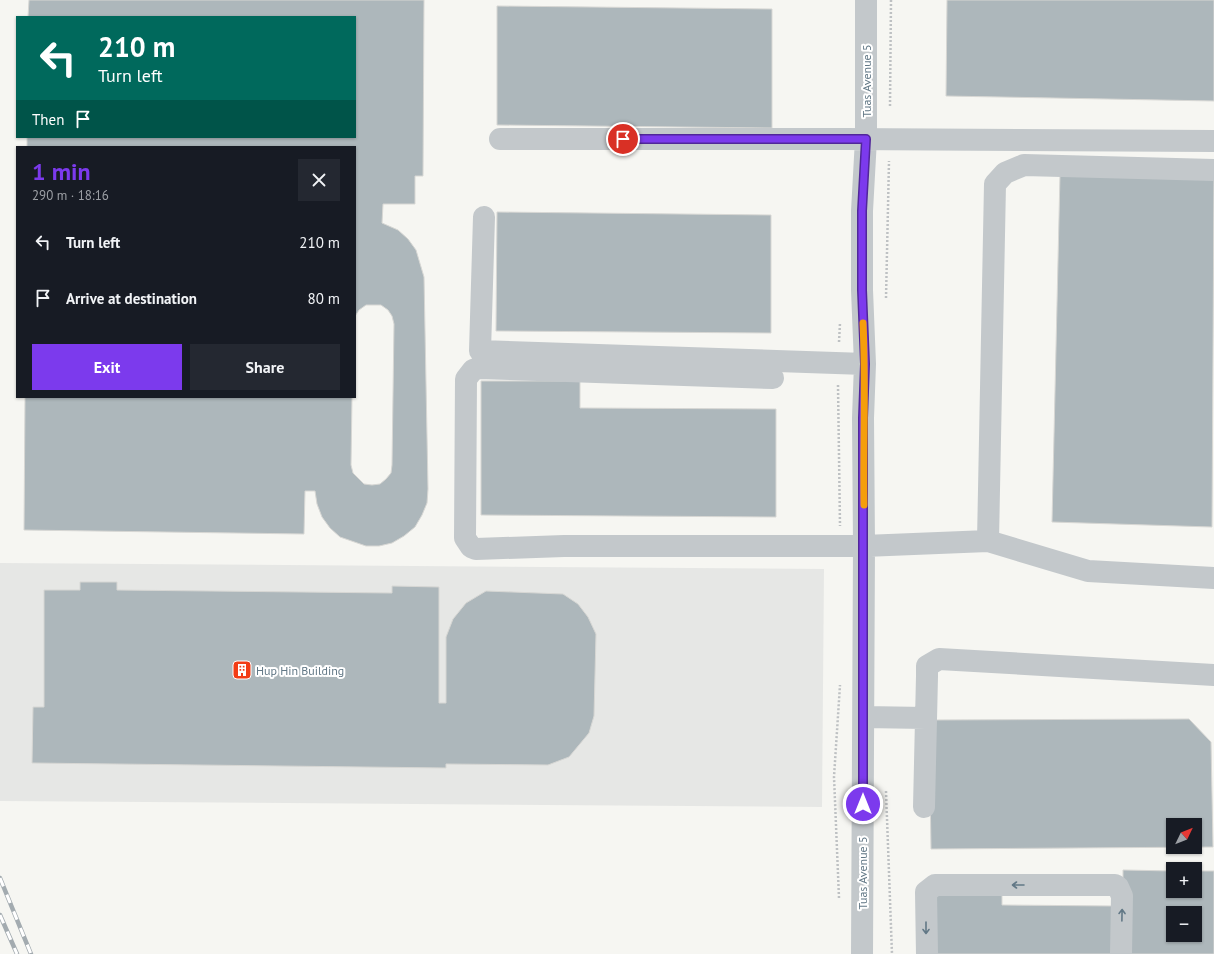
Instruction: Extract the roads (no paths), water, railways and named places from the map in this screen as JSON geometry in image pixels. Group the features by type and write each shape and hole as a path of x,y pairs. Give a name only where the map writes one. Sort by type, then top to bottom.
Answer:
{"street":[{"name":"Tuas Avenue 5","path":"862,954 864,717 863,418 865,364 862,290 862,211 866,139 866,0"},
{"path":"500,139 1214,141"},
{"path":"988,541 995,184 1005,173 1024,165 1214,170"},
{"path":"484,217 480,351 865,364"},
{"path":"773,378 479,368 473,370 466,379 465,538 467,542 476,549 564,546 864,546 988,541 1088,571 1214,578"},
{"path":"924,807 927,666 933,661 939,659 1214,675"},
{"path":"864,717 926,718"},
{"path":"926,954 926,892 935,885 1115,885 1118,887 1122,896 1121,954"}],"railway":[{"path":"0,878 31,954"},
{"path":"0,915 17,954"}],"place":[{"name":"Hup Hin Building","path":"242,670"}]}
